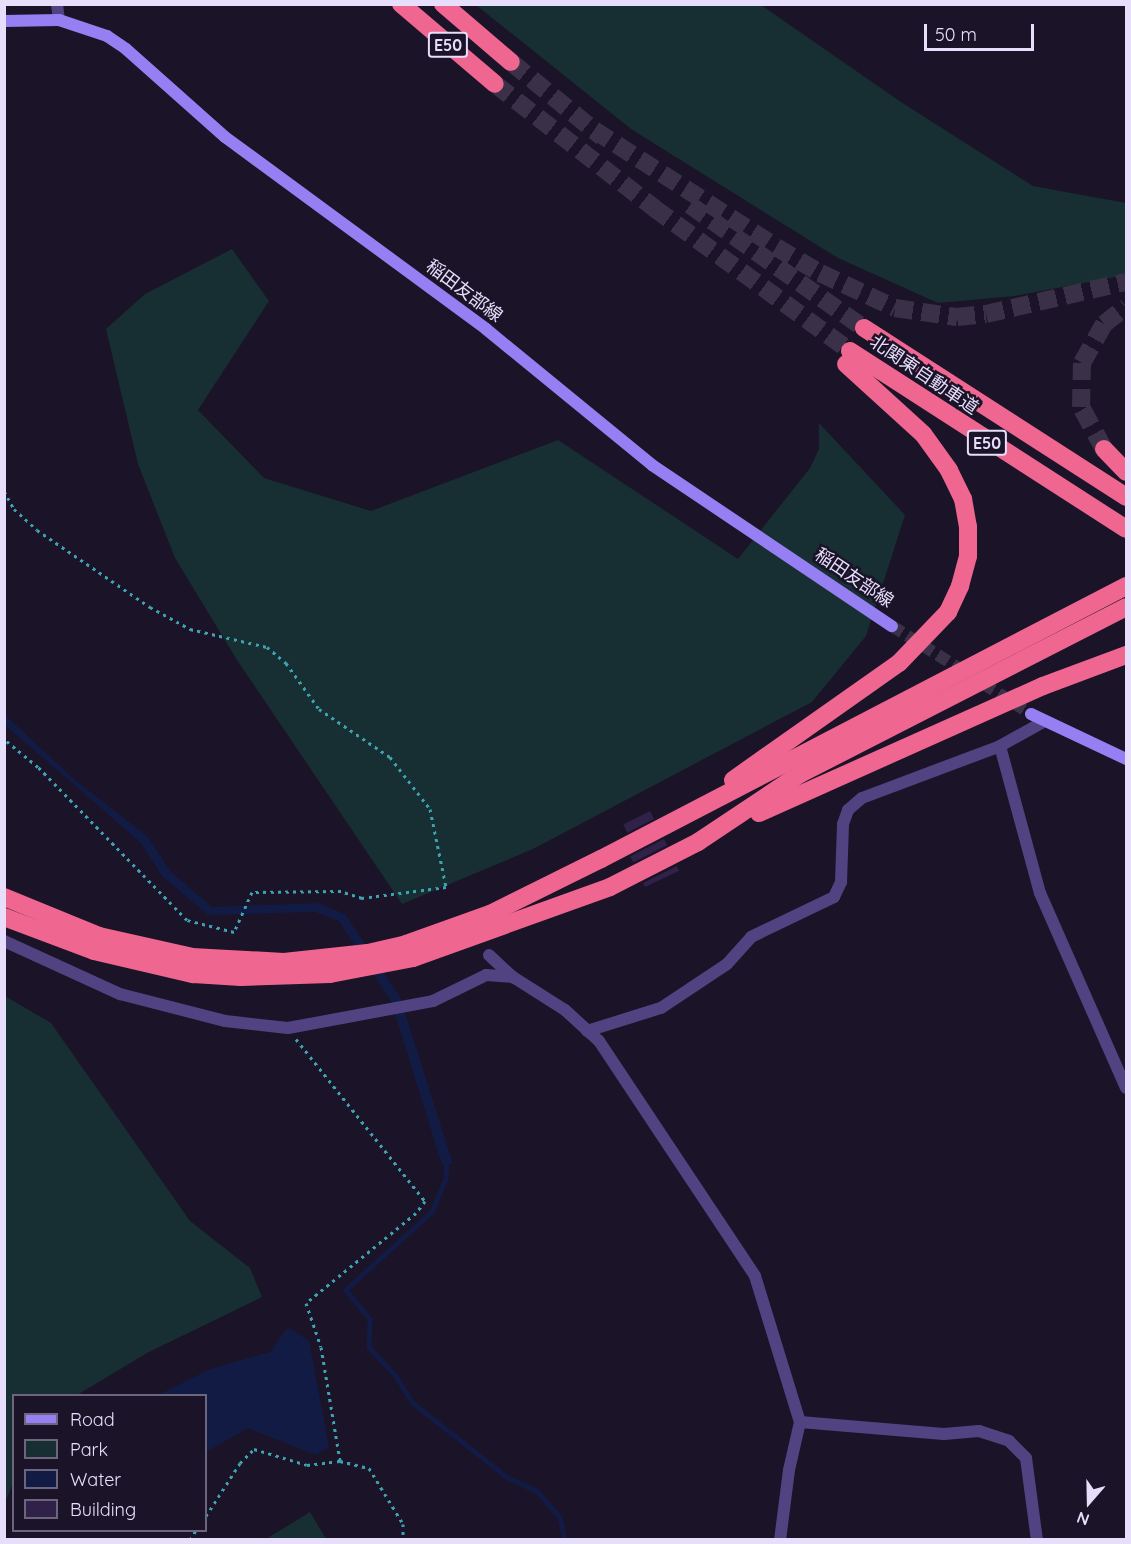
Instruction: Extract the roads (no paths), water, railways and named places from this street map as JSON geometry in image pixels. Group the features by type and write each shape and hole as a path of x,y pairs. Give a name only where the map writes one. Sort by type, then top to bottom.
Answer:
{"highway":[{"name":"E50","path":"401,4 495,84"},
{"name":"E50","path":"443,4 511,62"},
{"name":"北関東自動車道","path":"864,328 1126,497"},
{"name":"北関東自動車道","path":"684,817 898,663 942,620 960,586 968,556 968,527 963,499 949,470 923,434 848,358 1126,529"},
{"path":"1104,449 1126,472"},
{"path":"4,897 55,921 146,949 240,962 329,958 368,953 445,932 684,817 1126,586"},
{"path":"698,842 800,774 1126,607"},
{"path":"6,917 142,965 241,977 330,974 372,967 453,945 610,887 698,842 1043,686 1126,655"}],"main road":[{"name":"稲田友部線","path":"4,21 59,20 107,36 126,49 225,137 486,329 652,465 892,626"},
{"path":"1031,714 1126,759"}],"street":[{"path":"57,4 59,20"},
{"path":"588,1031 661,1008 727,964 751,937 834,897 841,882 843,824 848,810 862,798 1000,746 1045,721"},
{"path":"1000,746 1040,893 1126,1088"},
{"path":"4,941 120,994 225,1021 288,1028 433,1000 486,975 513,977"},
{"path":"489,955 513,977 566,1010 599,1041 755,1276 800,1422 789,1470 780,1539"},
{"path":"800,1422 944,1434 979,1431 1009,1441 1026,1458 1037,1539"}],"water":[{"path":"4,714 74,779 148,837 170,871 212,907 318,903 345,914 400,997 453,1164 442,1165 391,1001 339,921 315,912 208,915 163,877 140,842 5,725"},
{"path":"288,1327 309,1341 329,1446 316,1455 248,1428 207,1451 207,1394 160,1394 210,1369 270,1352"}],"waterway":[{"path":"447,1160 446,1179 432,1212 346,1290 370,1319 369,1347 396,1376 412,1402 507,1477 537,1491 560,1517 565,1540"}],"tunnel":[{"path":"511,62 602,137"},
{"path":"495,84 654,208 850,351"},
{"path":"594,130 776,247 820,273 895,308 957,317 986,314 1126,282"},
{"path":"690,205 864,328"},
{"path":"1104,449 1081,407 1082,363 1104,324 1126,307"},
{"path":"892,626 1031,714"}]}
